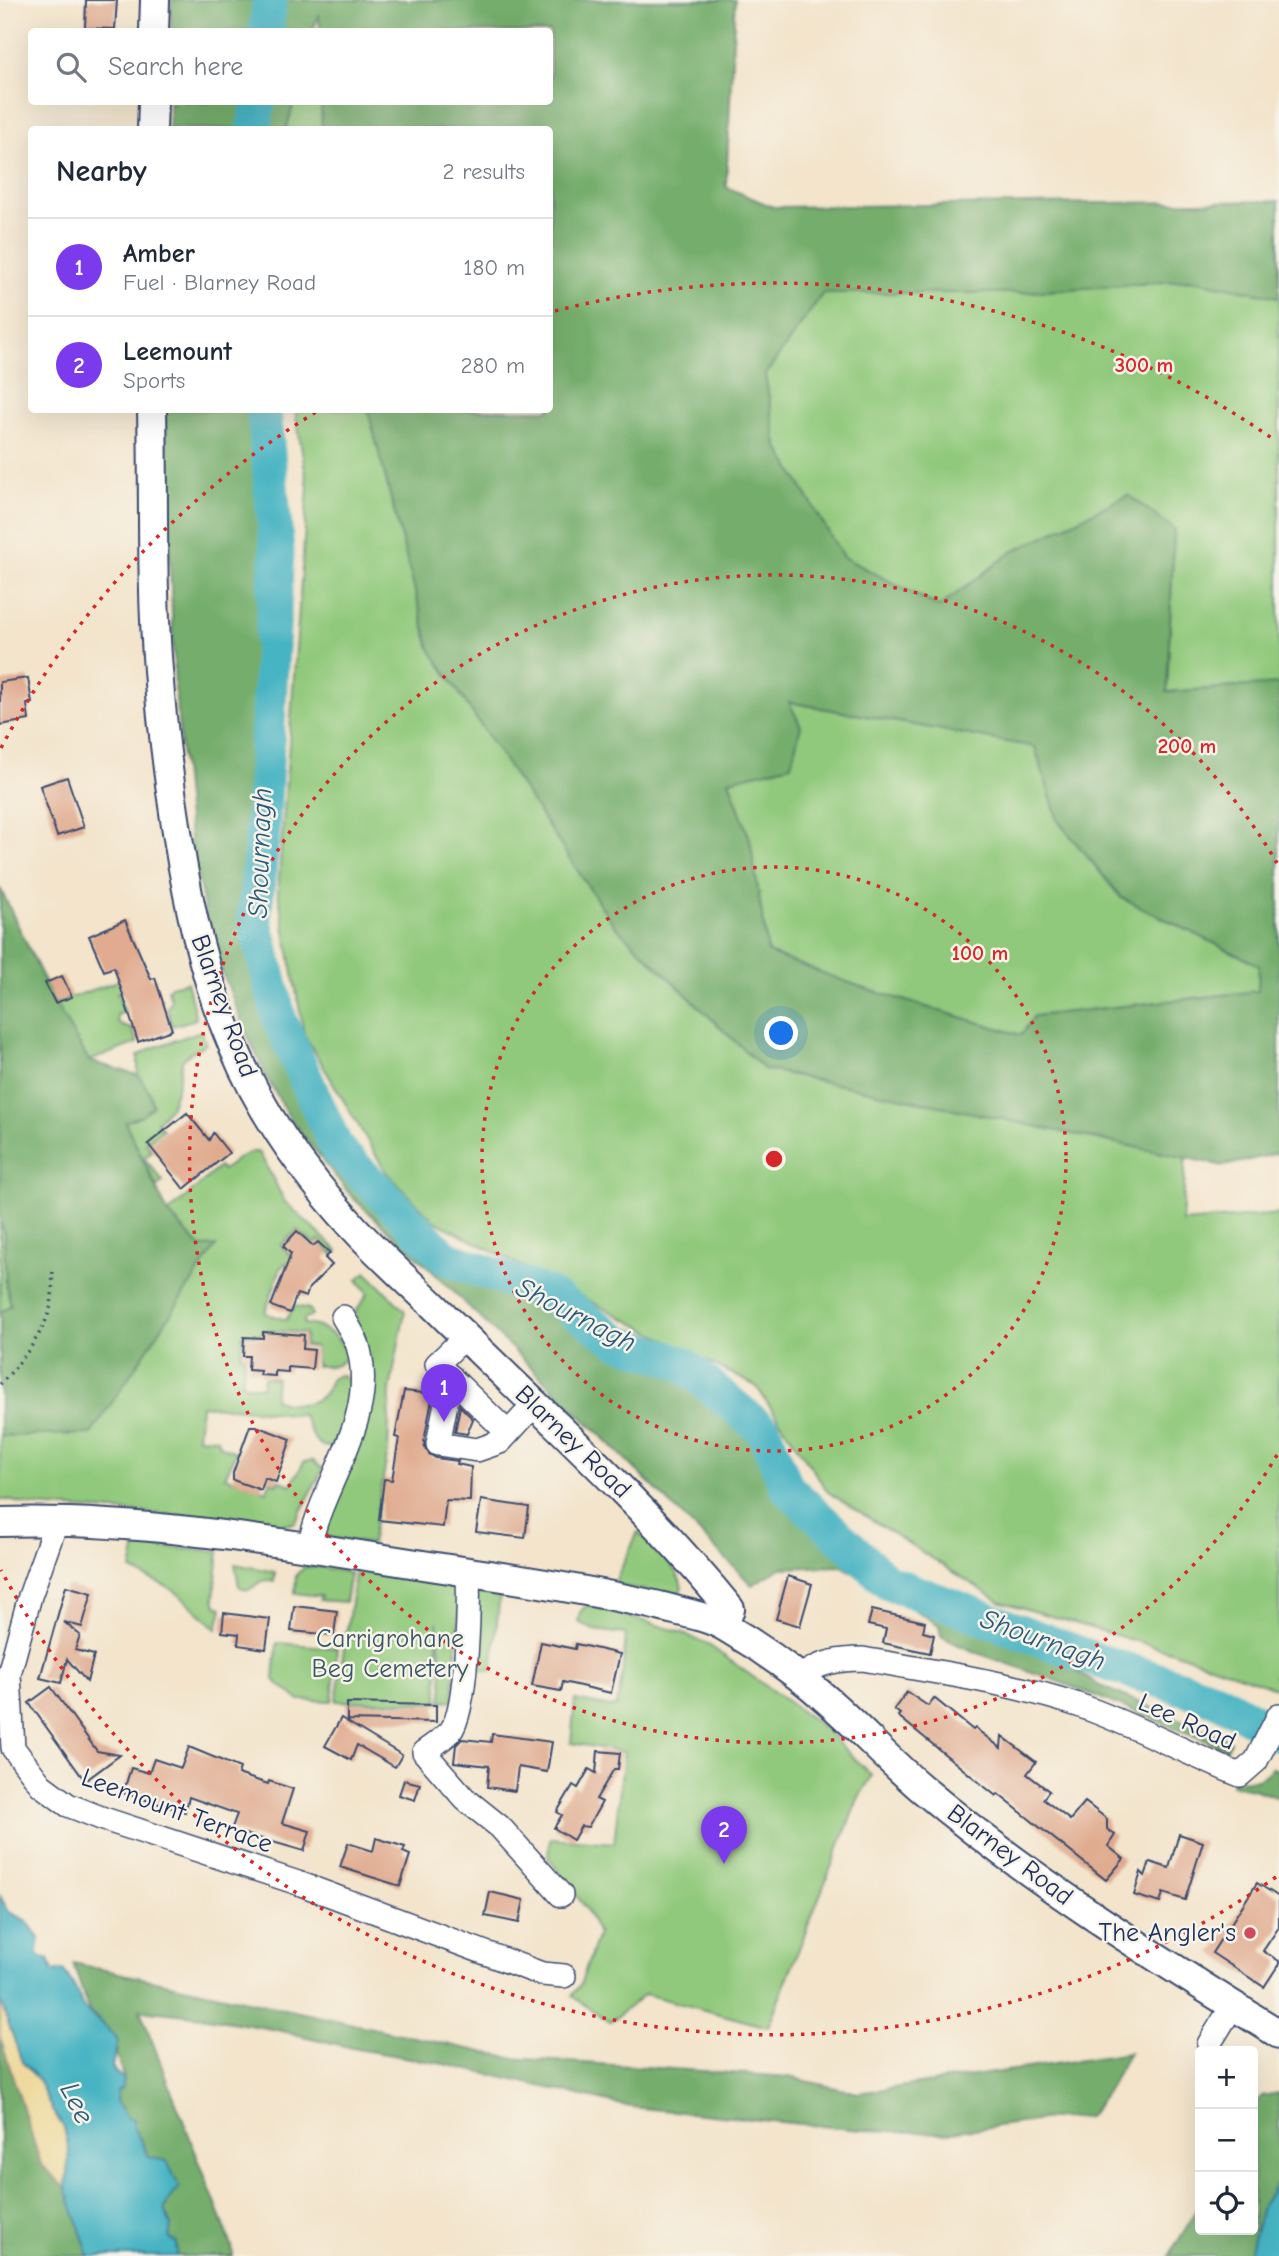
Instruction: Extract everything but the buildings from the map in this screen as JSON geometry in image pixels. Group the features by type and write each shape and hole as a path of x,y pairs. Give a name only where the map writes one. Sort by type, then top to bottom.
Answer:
{"main road":[{"path":"154,28 155,0"},
{"path":"152,126 153,105"},
{"name":"Blarney Road","path":"152,413 158,670 173,807 182,865 206,969 233,1047 261,1103 306,1172 355,1229 644,1511 696,1567 730,1609 723,1625"},
{"name":"Blarney Road","path":"0,1522 57,1520 192,1531 613,1595 723,1625 800,1677 920,1787 1024,1868 1085,1911 1279,2034"}],"street":[{"path":"309,1548 314,1523 354,1432 361,1403 362,1373 358,1345 343,1317"},
{"path":"465,1337 437,1364 508,1433"},
{"path":"451,1377 438,1444 477,1450 500,1442 535,1404"},
{"name":"Leemount Terrace","path":"57,1520 30,1596 9,1674 13,1748 41,1785 68,1805 101,1818 399,1919 542,1974 564,1976"},
{"path":"468,1572 469,1605 460,1711 450,1731 424,1752 465,1800 500,1827 561,1895"},
{"name":"Lee Road","path":"800,1677 812,1668 842,1659 863,1659 1035,1693 1078,1705 1240,1775 1256,1761 1279,1715"},
{"path":"1209,2044 1233,2005"}],"path":[{"path":"0,1384 37,1337 51,1306 52,1271"}],"green space":[{"path":"171,0 262,0 258,28 171,28"},
{"path":"278,0 735,0 726,187 773,207 1279,201 1279,297 1191,280 1017,293 823,293 765,375 777,445 843,557 939,607 1012,552 1128,495 1174,529 1167,692 1279,684 1279,1153 1224,1166 764,1069 614,925 430,649 369,413 553,413 553,126 322,126 321,105 553,105 553,28 320,28 319,14 314,28 273,28","holes":["789,702 1035,747 1058,821 1122,898 1259,965 1258,991 1034,1016 1021,1035 869,990 768,953 750,840 729,780 791,765 801,726"]},
{"path":"169,105 251,105 249,126 169,126"},
{"path":"263,105 293,105 287,126 261,126"},
{"path":"293,105 321,105 322,126 287,126"},
{"path":"1191,280 1279,297 1279,684 1167,692 1174,529 1012,552 939,607 843,557 777,445 765,375 823,293 1017,293"},
{"path":"164,413 259,413 269,522 269,606 250,908 251,956 329,1147 440,1259 514,1294 630,1359 677,1371 758,1434 783,1489 833,1541 887,1584 1060,1661 1100,1686 1231,1741 1227,1749 941,1636 939,1625 842,1566 781,1568 752,1585 423,1262 352,1197 291,1120 269,1082 212,946 190,839 175,689"},
{"path":"296,413 369,413 430,649 614,925 764,1069 1186,1152 1182,1222 1279,1214 1279,1673 1274,1676 1279,1680 1278,1689 1170,1651 999,1601 828,1492 756,1386 434,1221 386,1172 304,1034 278,892 308,487"},
{"path":"788,702 1035,747 1058,821 1121,898 1259,965 1258,991 1035,1016 1021,1035 869,990 768,953 750,840 729,780 791,765"},
{"path":"0,888 55,1003 89,1061 138,1075 150,1093 153,1106 142,1115 125,1122 168,1213 200,1247 216,1246 91,1434 0,1436 0,1313 11,1305 6,1285 4,1231 0,1222"},
{"path":"147,971 150,979 117,993 125,1012 117,1015 117,1021 132,1029 137,1043 89,1061 55,1003"},
{"path":"187,982 196,1019 172,1026 167,1008 171,1001 168,989"},
{"path":"201,1031 206,1044 182,1061 171,1106 157,1122 163,1129 146,1143 152,1151 144,1158 163,1181 157,1187 125,1122 142,1115 150,1093 138,1075 138,1056"},
{"path":"252,1152 259,1152 285,1202 338,1251 332,1254 319,1240 314,1244 297,1230 281,1245 293,1258 281,1267 265,1313 286,1320 295,1306 309,1309 312,1315 304,1320 304,1324 330,1333 349,1353 338,1364 316,1366 316,1347 305,1346 305,1333 263,1330 262,1335 242,1335 241,1356 245,1357 242,1384 262,1387 264,1377 276,1378 274,1399 303,1404 317,1400 332,1379 342,1375 350,1381 344,1420 332,1447 325,1447 313,1437 302,1415 201,1405 198,1437 217,1438 222,1447 236,1452 225,1477 267,1491 270,1481 277,1484 278,1480 291,1485 304,1462 312,1460 323,1469 295,1523 265,1524 192,1516 35,1506 0,1500 0,1436 91,1433 215,1247 200,1247 168,1213 219,1167 223,1170"},
{"path":"0,1222 4,1231 6,1285 11,1305 0,1313"},
{"path":"366,1272 405,1311 390,1390 388,1451 371,1544 330,1538 322,1531 356,1445 356,1311 368,1293 357,1280"},
{"path":"638,1532 676,1572 682,1588 679,1593 671,1596 614,1584"},
{"path":"136,1546 219,1551 214,1598 216,1605 222,1608 217,1629 174,1590 131,1570"},
{"path":"235,1564 275,1572 274,1582 264,1580 250,1589 239,1586"},
{"path":"305,1567 322,1567 350,1573 345,1602 320,1600 321,1596 295,1593 296,1575"},
{"name":"Carrigrohane Beg Cemetery","path":"356,1569 456,1585 460,1602 453,1700 441,1702 443,1686 437,1621 438,1703 336,1701"},
{"path":"480,1588 500,1593 492,1671 473,1669 474,1597"},
{"path":"590,1605 683,1633 710,1646 820,1725 872,1776 858,1799 768,2027 645,1994 610,2022 572,1996 580,1985 598,1934 587,1910 548,1857 550,1838 614,1843 624,1752 571,1743 575,1700 616,1708 622,1678 626,1634 594,1630 578,1622 581,1611"},
{"path":"277,1643 337,1648 332,1701 299,1700 274,1680"},
{"path":"1272,1767 1279,1771 1279,1798 1232,1785 1233,1780 1259,1778"},
{"path":"73,1963 510,2058 789,2077 858,2093 1129,2053 1088,2117 1057,2118 944,2133 861,2130 631,2107 444,2064 357,2049 278,2030 140,2010 232,2246 233,2256 177,2256 177,2243 169,2238 171,2225 164,2209 171,2196 160,2161 149,2157 134,2127 122,2112 122,2107 116,2102 117,2090 122,2088 124,2079 116,2053 118,2041 88,2009"},
{"path":"0,2037 41,2164 66,2188 89,2256 0,2256"},
{"path":"1279,2093 1279,2181 1263,2204 1258,2221 1258,2102 1262,2096"},
{"path":"1195,2213 1195,2235 1254,2235 1248,2256 1169,2256"}],"sand":[{"path":"0,1999 22,2062 38,2079 53,2112 64,2127 69,2151 66,2188 41,2164 0,2037"}],"water":[{"name":"Lee","path":"0,1896 9,1912 27,1921 40,1939 37,1955 49,1960 53,1971 63,1970 83,2007 118,2041 112,2066 124,2079 122,2088 117,2090 116,2102 127,2118 134,2119 134,2127 149,2157 167,2161 179,2187 164,2209 171,2225 169,2238 177,2243 177,2256 89,2256 66,2188 69,2151 64,2127 53,2112 38,2079 22,2062 0,1999"},
{"path":"1279,2181 1279,2256 1248,2256 1254,2235 1258,2235 1258,2221 1263,2204"}],"waterway":[{"name":"Shournagh","path":"266,28 270,0"},
{"name":"Shournagh","path":"255,126 258,105"},
{"name":"Shournagh","path":"264,413 277,551 262,840 254,918 280,1021 337,1149 446,1258 549,1294 619,1342 682,1363 764,1431 787,1488 888,1582 1099,1661 1217,1699 1279,1734"}],"place":[{"name":"Amber","path":"444,1422"},
{"name":"Leemount","path":"724,1864"},
{"name":"The Angler's","path":"1250,1933"}]}
